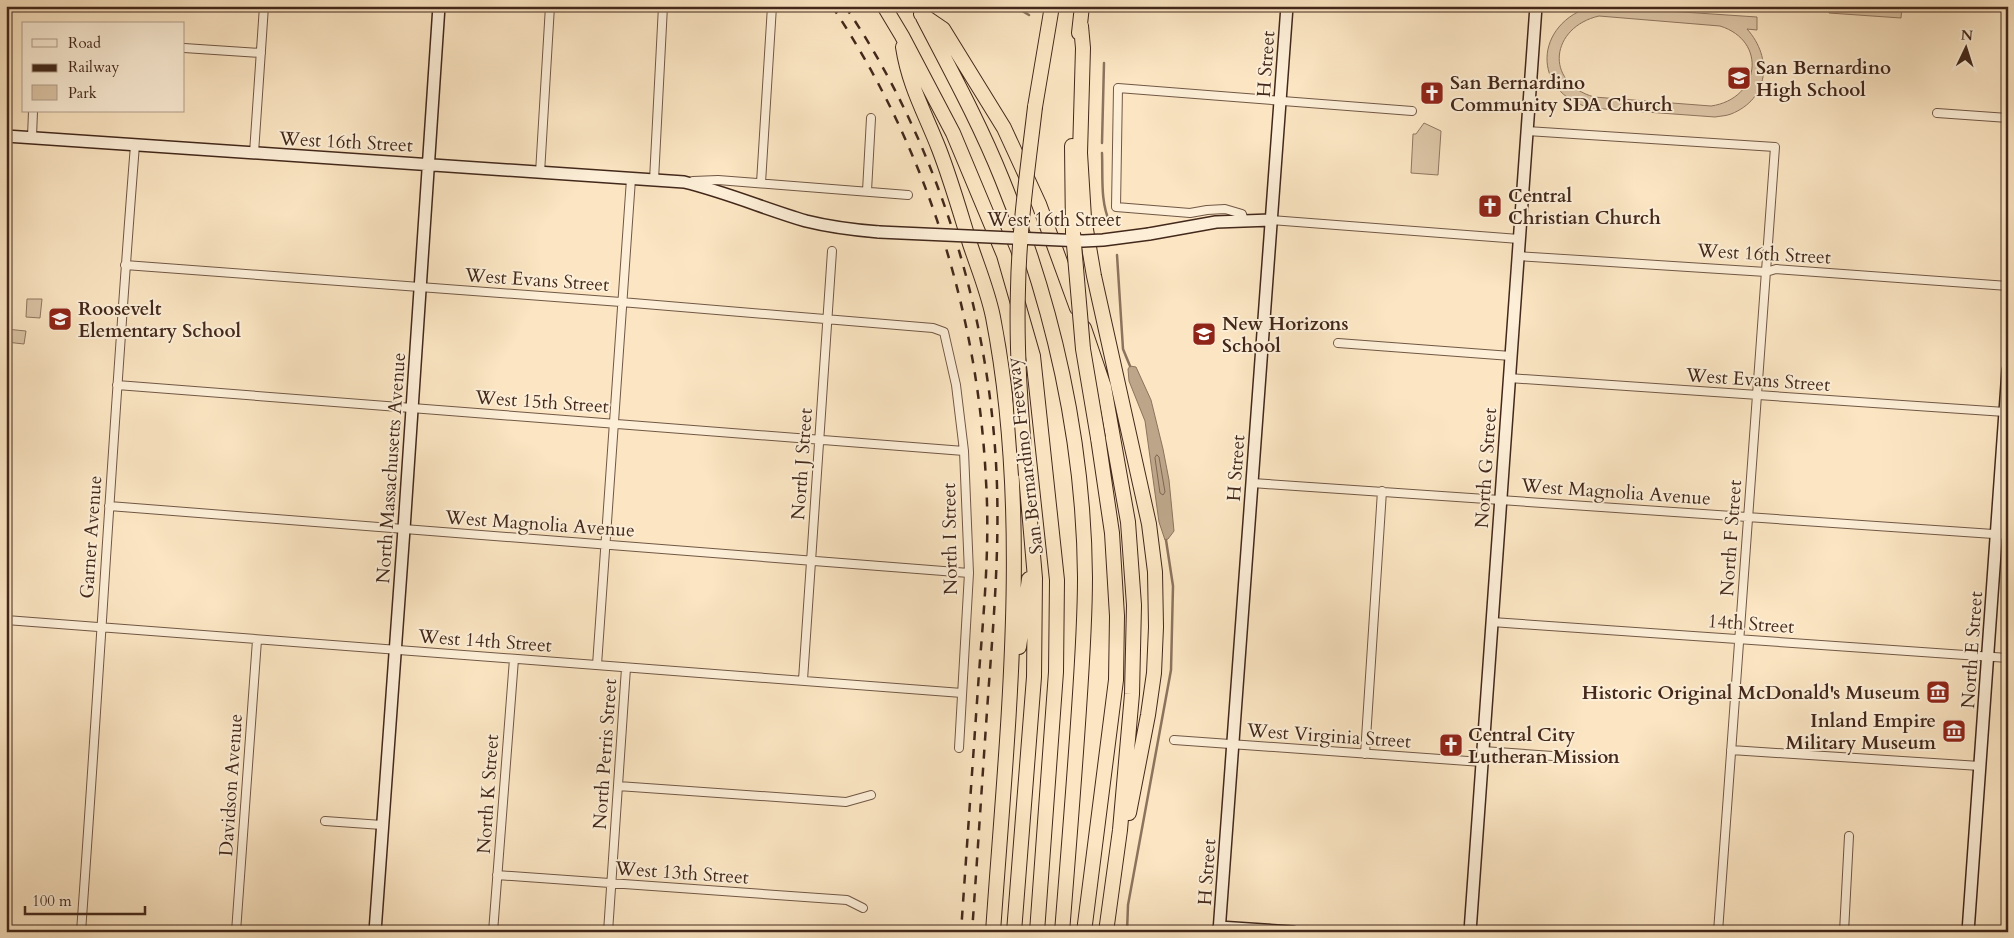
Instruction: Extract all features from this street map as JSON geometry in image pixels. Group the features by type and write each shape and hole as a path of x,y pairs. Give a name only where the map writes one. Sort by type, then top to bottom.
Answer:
{"highway":[{"name":"San Bernardino Freeway","path":"884,6 953,133 1004,255 1033,356 1057,580 1056,672 1036,932"},
{"path":"1014,932 1034,677 1036,604 1034,544 1026,475 1020,395 1018,289 1023,203 1035,107 1052,6"},
{"path":"1082,6 1080,154 1084,218 1094,276 1149,524 1154,572 1156,628 1154,673 1127,825 1120,830"},
{"path":"919,10 943,30 1004,128 1039,204 1104,387 1128,522 1134,605 1132,694 1120,830 1106,932"},
{"path":"919,10 969,106 1002,178 1023,234 1040,286 1061,371 1074,441 1082,506 1085,576 1080,697 1062,932"},
{"path":"1081,26 1076,48 1071,174 1073,233 1083,349 1112,533 1117,616 1116,680 1084,932"},
{"path":"902,36 906,67 912,88 939,149 986,294 1000,355 1010,443 1015,538 1008,725 993,932"},
{"path":"1008,725 1034,544"}],"street":[{"path":"254,153 264,6"},
{"name":"North Massachusetts Avenue","path":"375,932 404,529 438,6"},
{"path":"540,173 550,6"},
{"path":"654,180 663,6"},
{"path":"761,183 772,6"},
{"name":"H Street","path":"1219,929 1287,6"},
{"name":"North G Street","path":"1470,932 1536,6"},
{"path":"185,48 261,53"},
{"path":"1244,221 1242,214 1225,209 1190,213 1116,207 1118,88 1412,112"},
{"path":"32,137 33,112"},
{"path":"1937,113 2008,118"},
{"path":"867,192 871,118"},
{"name":"North F Street","path":"1527,131 1775,147 1718,932"},
{"name":"West 16th Street","path":"6,136 631,179 684,182 718,180 908,195"},
{"name":"Garner Avenue","path":"81,932 97,714 100,628 135,145"},
{"name":"North Perris Street","path":"597,664 631,179"},
{"name":"West 16th Street","path":"684,182 730,195 807,221 853,230 879,232 1084,241 1150,234 1216,222 1271,220 1519,239"},
{"name":"North J Street","path":"803,680 832,251"},
{"name":"West 16th Street","path":"1518,256 1766,272 1776,269 2008,286"},
{"name":"West Evans Street","path":"125,265 621,302 933,328 944,332"},
{"name":"North I Street","path":"944,332 956,385 964,451 968,573 959,748"},
{"path":"1338,343 1511,356"},
{"name":"North E Street","path":"1968,932 1988,657 2002,535 2008,370"},
{"name":"West Evans Street","path":"1509,378 2005,412"},
{"name":"West 15th Street","path":"117,385 613,422 964,451"},
{"name":"West Magnolia Avenue","path":"1252,483 2002,535"},
{"path":"1365,754 1382,491"},
{"name":"West Magnolia Avenue","path":"109,506 968,573"},
{"name":"West 14th Street","path":"6,620 962,693"},
{"name":"14th Street","path":"1492,622 2008,658"},
{"name":"Davidson Avenue","path":"236,932 257,640"},
{"name":"North K Street","path":"493,932 514,659"},
{"name":"North Perris Street","path":"608,932 626,668"},
{"name":"West Virginia Street","path":"1174,740 1365,754 1596,759"},
{"path":"1731,750 1980,766"},
{"path":"618,786 846,802 871,796"},
{"path":"325,821 382,825"},
{"path":"1844,932 1850,836"},
{"name":"West 13th Street","path":"497,875 848,900 862,908"},
{"path":"1219,929 1292,932"}],"green space":[{"path":"1593,6 1757,17 1757,30 1747,29 1761,52 1763,77 1760,88 1744,107 1729,115 1715,117 1591,108 1571,100 1558,88 1549,74 1547,58 1550,42 1559,27 1573,15","holes":["1599,16 1720,26 1735,33 1746,44 1751,56 1752,69 1748,82 1740,93 1727,101 1711,106 1594,97 1578,90 1567,80 1561,68 1559,55 1563,43 1571,31 1583,22"]},
{"path":"1829,6 1902,6 1901,18 1829,13"},
{"path":"1424,123 1441,131 1438,175 1411,173 1413,134 1416,134"},
{"path":"27,299 42,299 40,318 26,317"},
{"path":"6,329 26,331 24,344 6,342"}],"water":[{"path":"1130,366 1136,367 1151,400 1163,449 1169,480 1174,531 1165,540 1159,522 1145,421 1129,381 1128,369"}],"waterway":[{"path":"1014,6 1029,15"},
{"path":"1102,143 1104,63"},
{"path":"1102,153 1103,198 1110,223"},
{"path":"1117,255 1123,349 1130,366"},
{"path":"1127,932 1128,905 1171,670 1173,586 1166,540"}],"railway":[{"path":"832,6 865,60 895,116 920,174 941,233 959,294 972,355 981,418 986,481 987,553 961,932"},
{"path":"845,6 878,59 908,116 933,175 954,236 971,298 984,360 993,423 997,486 997,560 972,932"}],"place":[{"name":"San Bernardino High School","path":"1739,78"},
{"name":"San Bernardino Community SDA Church","path":"1432,93"},
{"name":"Central Christian Church","path":"1490,206"},
{"name":"Roosevelt Elementary School","path":"60,319"},
{"name":"New Horizons School","path":"1204,334"},
{"name":"Historic Original McDonald's Museum","path":"1938,692"},
{"name":"Inland Empire Military Museum","path":"1954,731"},
{"name":"Central City Lutheran Mission","path":"1451,745"}]}
